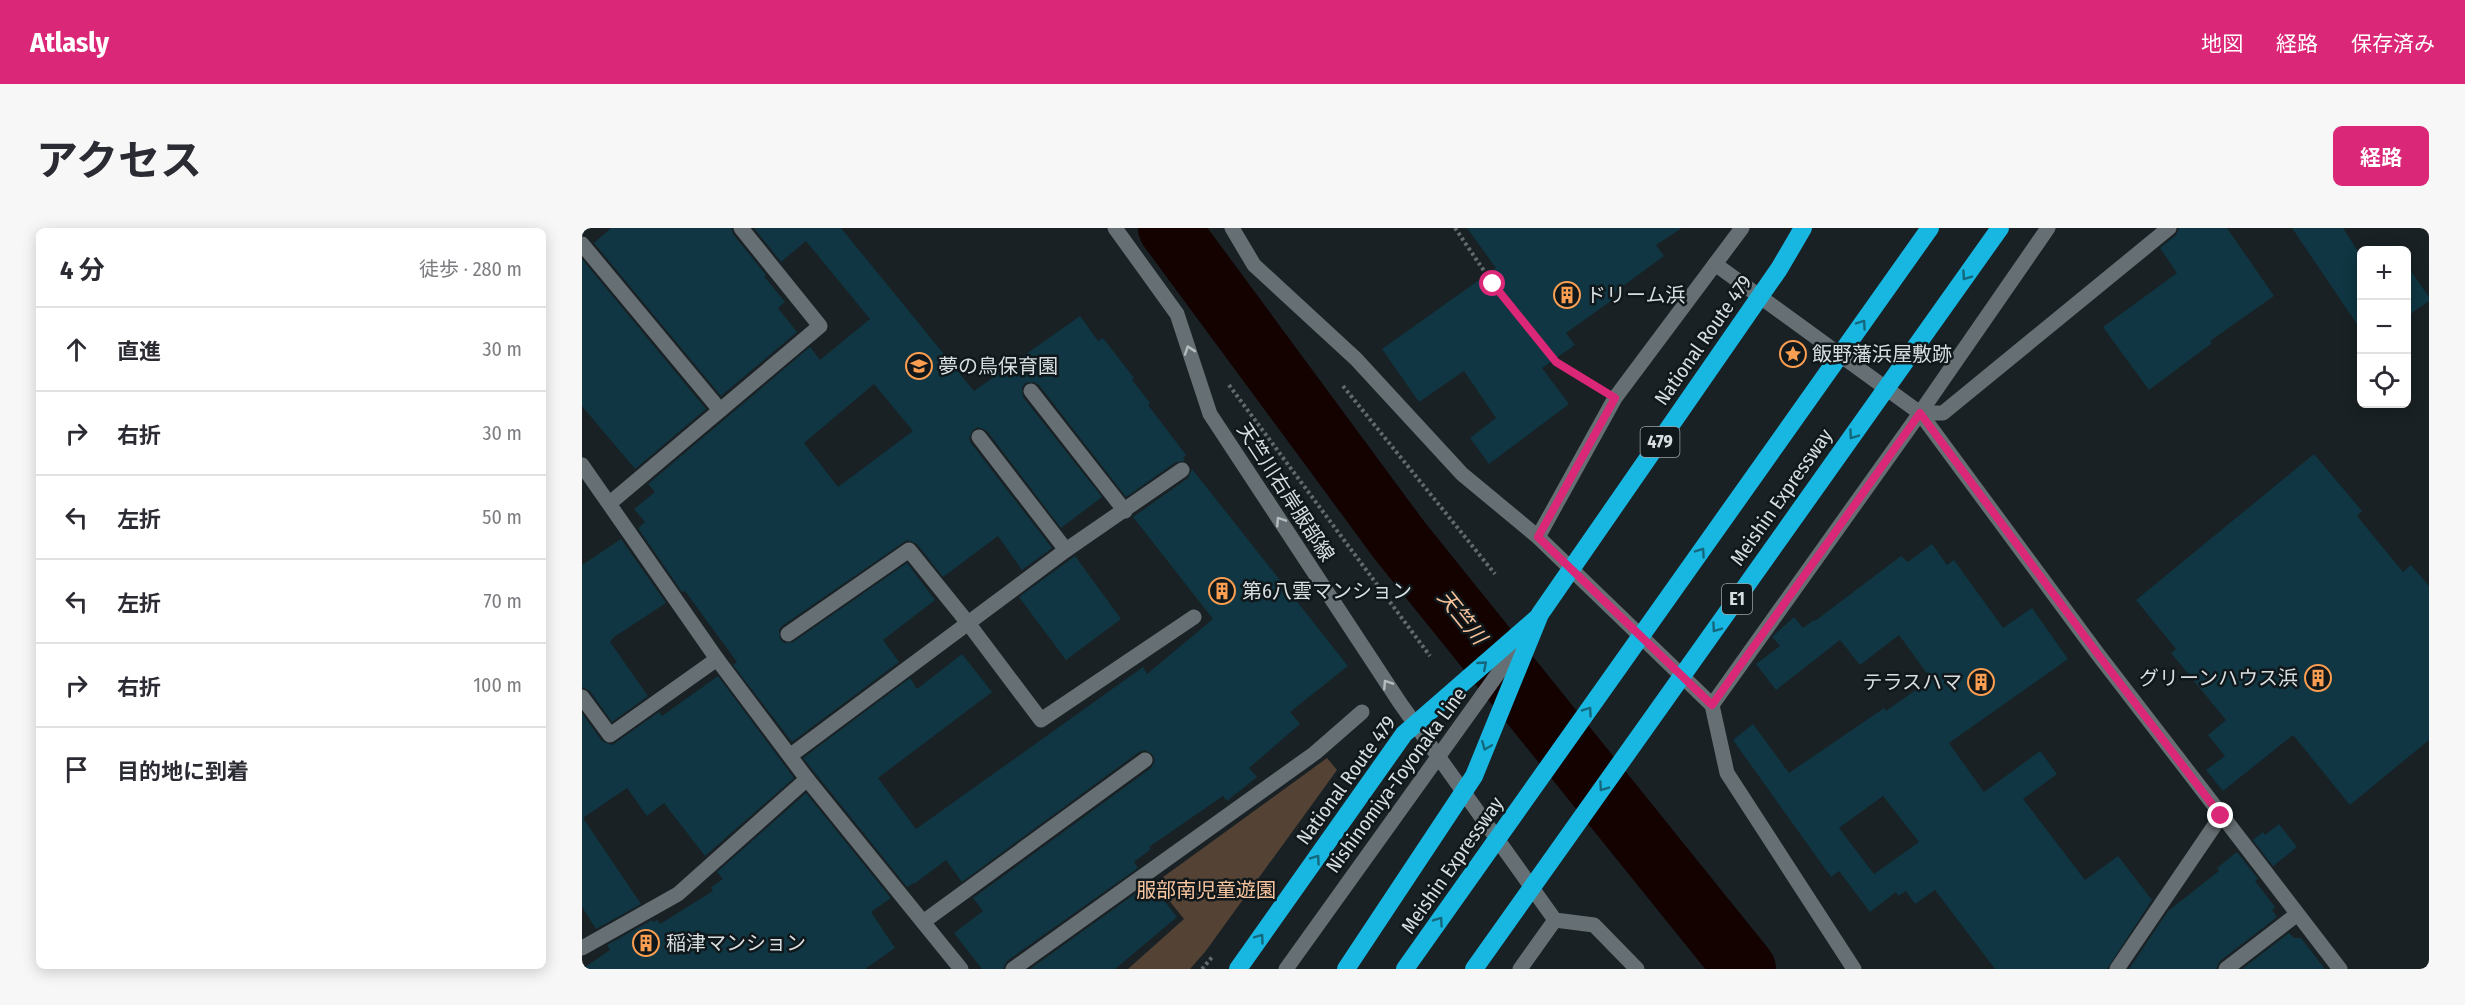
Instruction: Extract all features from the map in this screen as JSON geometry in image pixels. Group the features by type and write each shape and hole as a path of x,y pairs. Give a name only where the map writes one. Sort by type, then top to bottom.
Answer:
{"highway":[{"name":"National Route 479","path":"1350,964 1474,776 1540,615 1779,269 1803,228"},
{"name":"National Route 479","path":"1779,269 1813,228"},
{"name":"Meishin Expressway","path":"1405,969 1930,228"},
{"name":"Meishin Expressway","path":"1474,969 2000,228"},
{"name":"National Route 479","path":"1238,969 1404,734 1540,615"}],"street":[{"path":"610,503 820,326 741,228"},
{"name":"天竺川右岸服部線","path":"1115,228 1177,315 1210,414 1400,704 1555,920"},
{"path":"1232,228 1254,265 1356,358 1462,474 1538,537 1712,705 1727,773 1854,969"},
{"path":"1538,537 1615,398 1742,228"},
{"path":"1712,705 1920,413 2048,228"},
{"path":"1920,413 1943,412 2169,228"},
{"path":"582,244 720,410"},
{"path":"1715,264 1920,413 2097,653 2296,915 2340,969"},
{"path":"1031,391 1125,511"},
{"path":"979,437 1066,550"},
{"path":"582,465 717,659 807,779 961,969"},
{"path":"791,755 1066,550 1182,470"},
{"path":"788,634 909,550 968,623 1041,720 1194,617"},
{"name":"Nishinomiya-Toyonaka Line","path":"1286,969 1540,615"},
{"path":"582,697 610,735 717,659"},
{"path":"1013,969 1315,753 1362,712"},
{"path":"923,922 1145,760"},
{"path":"582,948 678,894 807,779"},
{"path":"2117,969 2221,816"},
{"path":"2226,969 2296,915"},
{"path":"1520,969 1555,920 1594,925 1637,969"}],"path":[{"path":"1455,228 1493,284 1556,362 1615,398"},
{"path":"1226,381 1430,656"},
{"path":"1341,383 1495,574"}],"green space":[{"name":"服部南児童遊園","path":"1327,758 1337,770 1205,952 1190,969 1128,969 1184,919 1155,883"}],"building":[{"path":"611,228 731,228 733,234 785,302 778,308 797,332 721,396 594,243"},
{"path":"754,228 841,228 974,391 1080,316 1098,341 1103,338 1134,378 1132,380 1150,403 1148,405 1186,455 1183,458 1185,461 1176,462 1126,497 1039,385 1034,382 1025,383 1022,388 1023,397 1102,497 1061,528 987,431 978,427 973,430 969,438 971,443 1052,548 1022,570 998,536 943,577 917,544 907,540 782,626 779,630 780,639 784,643 793,642 907,563 935,600 883,640 899,662 792,742 733,665 737,662 685,591 682,592 638,528 645,522 634,509 655,492 648,484 810,347 820,360 870,319 806,241 781,262","holes":["874,384 913,431 838,487 804,443"]},
{"path":"1467,228 1682,228 1656,245 1664,256 1612,294 1615,298 1566,333 1575,345 1542,368 1569,404 1489,464 1470,438 1496,418 1464,371 1419,402 1382,349 1496,268"},
{"path":"2179,228 2227,228 2274,296 2210,341 2212,343 2149,390 2103,327 2177,273 2160,248 2176,235"},
{"path":"2292,228 2343,228 2357,250 2357,324"},
{"path":"582,259 706,409 635,469 582,406"},
{"path":"2411,271 2429,297 2429,301 2411,314"},
{"path":"2314,454 2362,511 2357,516 2403,572 2411,565 2429,586 2429,740 2350,805 2293,735 2223,791 2206,770 2225,756 2208,735 2226,720 2171,653 2176,649 2136,600"},
{"path":"1192,469 1348,666 1290,712 1300,724 1249,768 1257,777 1227,801 1223,796 1149,847 1151,849 1134,862 1138,868 1007,961 1003,969 982,969 954,933 983,911 973,898 1151,768 1155,760 1152,754 1145,750 1139,752 962,882 946,860 907,887 803,758 910,678 917,689 962,654 992,692 878,778 916,829 1143,667 1147,674 1213,619 1133,517 1188,478"},
{"path":"621,539 666,603 614,637 610,642 648,696 612,722 590,691 582,687 582,565"},
{"path":"1932,544 1947,565 1954,560 2003,628 2032,608 2068,659 1949,743 1984,792 2040,751 2057,774 2023,799 2085,880 2118,856 2152,900 2107,969 1995,969 1935,890 1915,904 1906,891 1898,896 1896,892 1870,912 1839,871 1831,877 1733,740 1753,724 1789,773 1884,708 1886,711 1931,679 1899,635 1860,665 1840,640 1776,690 1756,664 1780,646 1772,637 1794,617 1803,628 1901,556 1908,562","holes":["1883,796 1919,842 1874,874 1839,828"]},
{"path":"1075,556 1121,619 1066,660 1019,597"},
{"path":"718,676 794,778 705,856 664,803 647,816 627,788 583,818 641,904 596,929 582,907 582,713 602,741 612,745 659,712 662,716"},
{"path":"806,793 891,898 871,912 895,948 865,969 582,969 610,950 607,945 652,920 653,922 657,920 660,924 713,891 711,887 723,879 717,872"},
{"path":"2279,824 2297,847 2273,866 2253,840 2263,832 2265,835"},
{"path":"2237,852 2258,879 2255,881 2275,907 2272,910 2277,917 2220,961 2216,969 2129,969 2168,911 2219,871 2217,868"},
{"path":"1150,883 1177,917 1115,969 1030,969"},
{"path":"2289,933 2294,938 2301,938 2325,969 2242,969"}],"waterway":[{"name":"天竺川","path":"1169,228 1400,541 1745,969"}],"place":[{"name":"ドリーム浜","path":"1567,295"},
{"name":"飯野藩浜屋敷跡","path":"1793,354"},
{"name":"夢の鳥保育園","path":"919,366"},
{"name":"第6八雲マンション","path":"1222,591"},
{"name":"グリーンハウス浜","path":"2318,678"},
{"name":"テラスハマ","path":"1981,682"},
{"name":"稲津マンション","path":"646,943"}],"route":[{"path":"1493,284 1556,362 1615,398 1538,537 1712,705 1920,413 2097,653 2221,816"}]}
